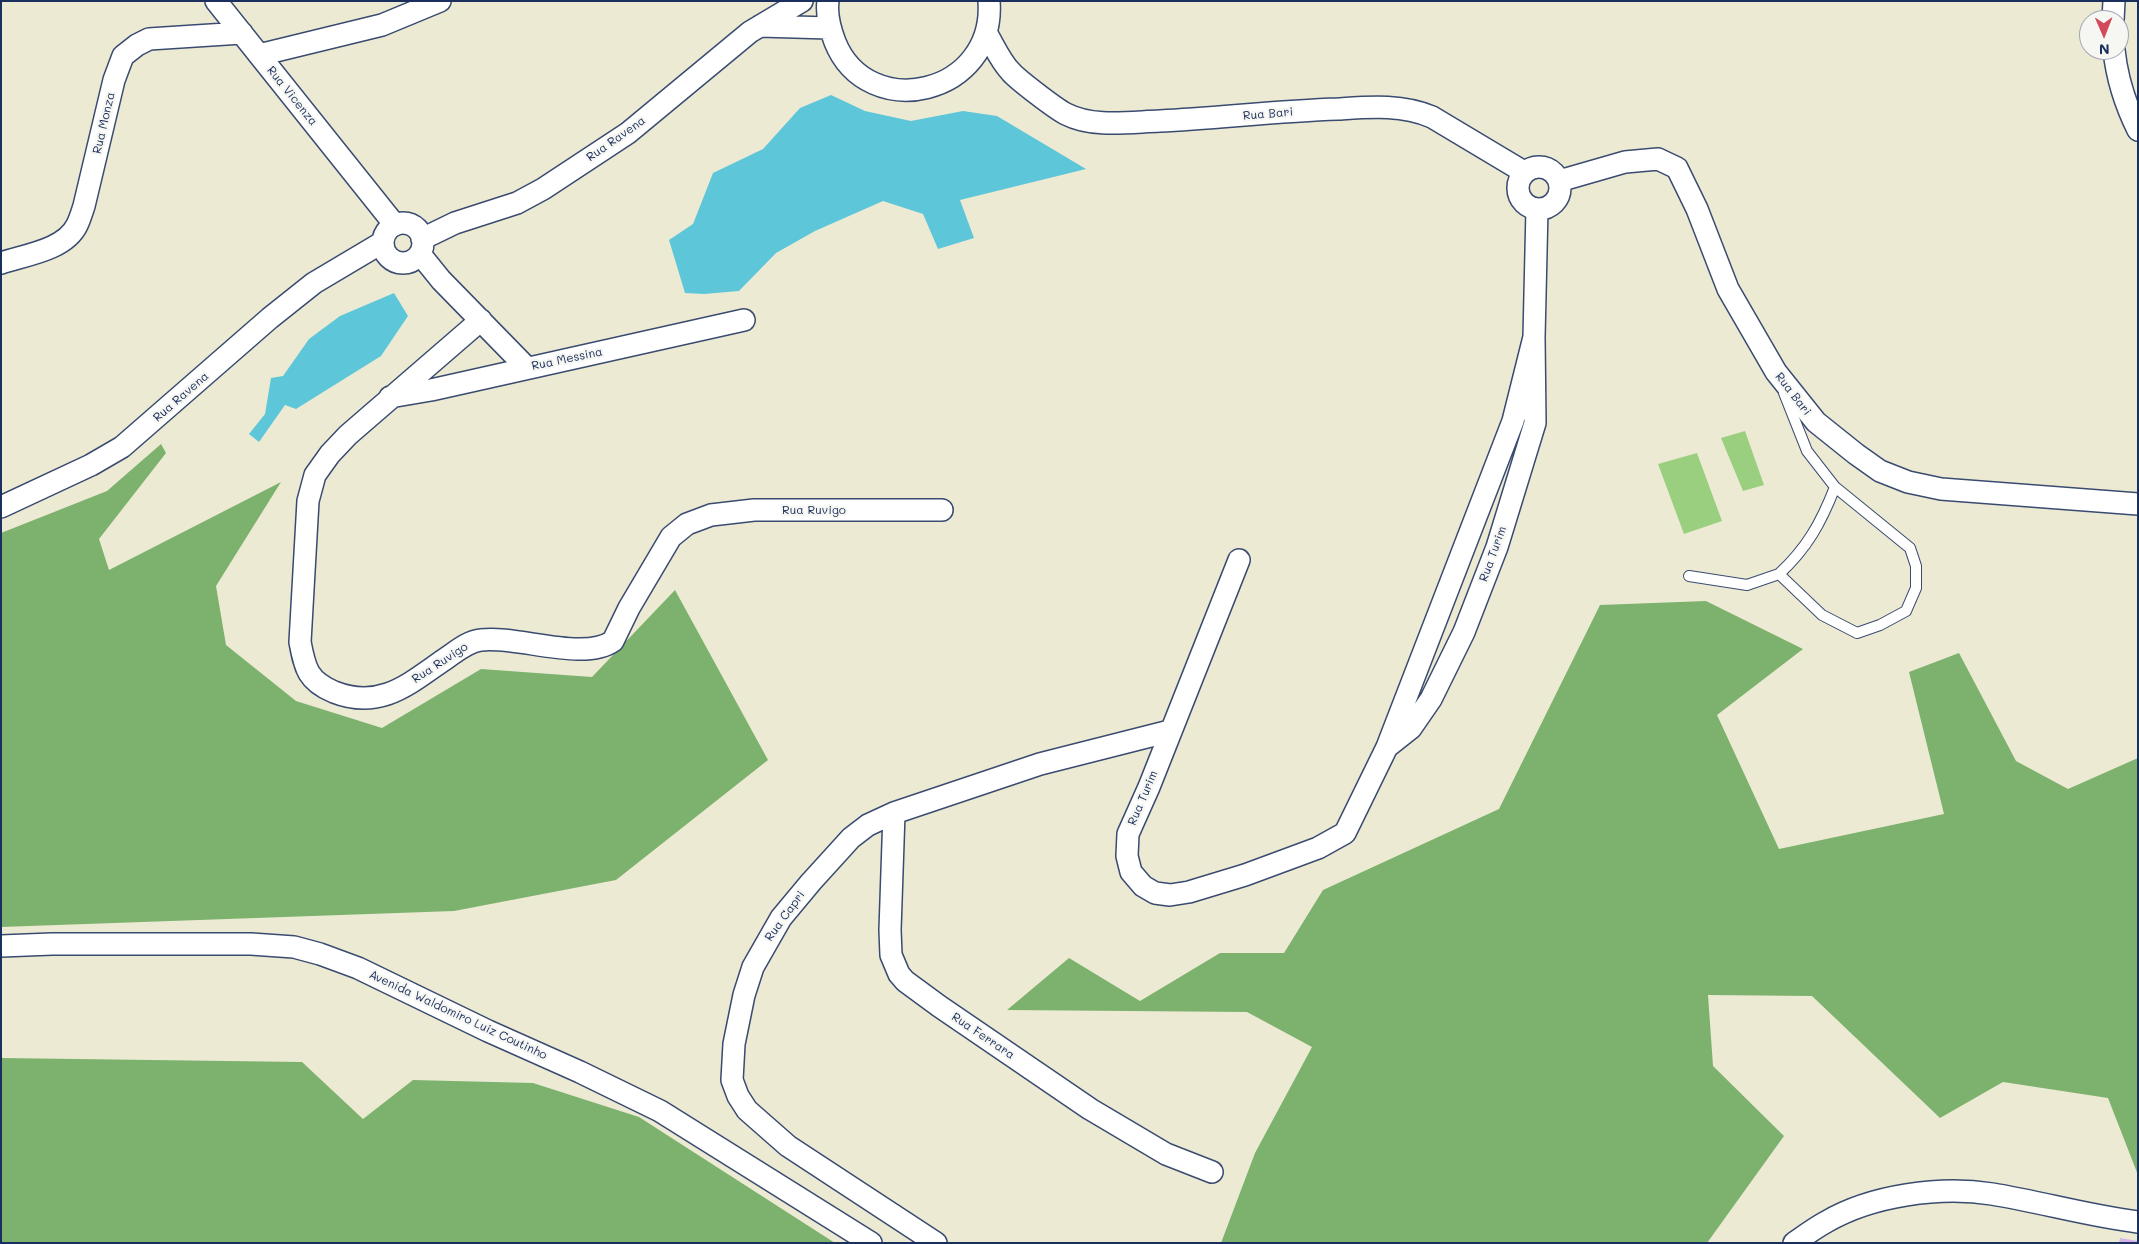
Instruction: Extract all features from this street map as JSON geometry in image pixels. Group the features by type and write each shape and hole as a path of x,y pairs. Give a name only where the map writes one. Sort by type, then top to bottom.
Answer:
{"street":[{"name":"Rua Vicenza","path":"216,1 339,154 402,242 527,368"},
{"path":"259,55 382,25 440,1"},
{"name":"Rua Ravena","path":"1,507 91,466 122,447 270,318 314,283 344,264 517,202 543,189 628,133 750,32 802,1"},
{"path":"828,1 829,28 838,50 853,68 872,82 895,90 919,90 942,83 962,71 971,62 987,34 990,14 989,1"},
{"path":"760,26 829,28"},
{"name":"Rua Monza","path":"1,263 54,246 65,240 77,226 84,206 114,80 123,56 137,45 149,39 242,33"},
{"name":"Rua Bari","path":"987,34 1011,72 1066,114 1089,120 1106,122 1205,119 1374,107 1419,111 1524,172"},
{"path":"2115,60 2117,78 2129,113 2138,130"},
{"name":"Rua Bari","path":"971,62 1011,72"},
{"name":"Rua Bari","path":"1559,181 1625,162 1658,160 1676,168 1697,209 1728,289 1776,372 1816,422 1880,471 1908,482 1941,489 2138,504"},
{"path":"1537,166 1551,170 1559,181 1559,194 1551,206 1537,209 1524,204 1520,198 1518,184 1524,172 1537,166"},
{"name":"Rua Turim","path":"1387,747 1411,728 1431,699 1464,632 1497,547 1535,423 1534,337 1537,209"},
{"name":"Rua Ruvigo","path":"481,320 390,397 330,454 315,475 308,501 300,619 303,661 311,677 320,686 343,695 363,698 382,696 398,691 459,649 481,640 495,639 558,647 597,647 608,644 613,641 629,608 671,537 687,524 711,515 754,510 942,510"},
{"name":"Rua Messina","path":"390,397 744,320"},
{"name":"Rua Turim","path":"1240,560 1128,834 1127,856 1131,872 1143,886 1155,893 1170,895 1189,892 1245,875 1318,848 1345,833 1387,747 1513,421 1534,337"},
{"name":"Rua Capri","path":"936,1243 788,1146 747,1110 738,1096 732,1080 734,1044 744,995 753,967 764,945 787,910 851,838 868,825 894,813 1040,764 1170,731"},
{"name":"Rua Ferrara","path":"894,813 890,930 891,955 899,974 905,981 938,1006 1090,1109 1166,1154 1212,1172"},
{"name":"Avenida Waldomiro Luiz Coutinho","path":"1,946 52,944 251,944 294,946 320,954 366,972 660,1111 871,1243"},
{"path":"1794,1243 1826,1221 1867,1205 1907,1195 1943,1192 1990,1194 2138,1222"}],"lane":[{"path":"1776,372 1807,451 1835,487 1910,548 1916,566 1916,588 1906,611 1880,625 1857,633 1822,615 1793,590 1779,574"},
{"path":"1689,576 1747,585 1779,574 1796,558 1813,535 1825,513 1835,487"}],"green space":[{"path":"1745,431 1764,485 1743,491 1721,438"},
{"path":"161,444 166,453 99,539 109,570 281,482 216,586 226,645 296,701 382,728 481,669 592,677 675,590 768,760 616,880 454,911 1,927 1,533 107,491"},
{"path":"1697,453 1722,521 1684,534 1658,464"},
{"path":"1706,601 1803,649 1717,715 1779,849 1944,814 1909,672 1959,653 2016,761 2068,789 2138,758 2138,1175 2108,1098 2003,1082 1940,1118 1812,996 1708,995 1713,1066 1784,1136 1707,1243 1221,1243 1255,1153 1312,1047 1247,1012 1007,1010 1069,958 1140,1001 1220,953 1284,953 1323,890 1499,809 1600,605"},
{"path":"1,1058 302,1062 363,1119 413,1080 533,1083 639,1117 835,1243 1,1243"}],"water":[{"path":"831,95 865,111 911,121 963,111 997,116 1086,169 960,200 974,238 938,249 923,214 883,201 815,231 776,253 739,291 704,294 685,293 669,240 693,224 713,173 763,149 800,108"},
{"path":"394,293 408,316 381,356 296,409 285,405 259,442 249,434 265,414 271,378 283,376 309,339 340,316"}],"building":[{"path":"2120,1238 2138,1241 2138,1243 2119,1243"}]}
